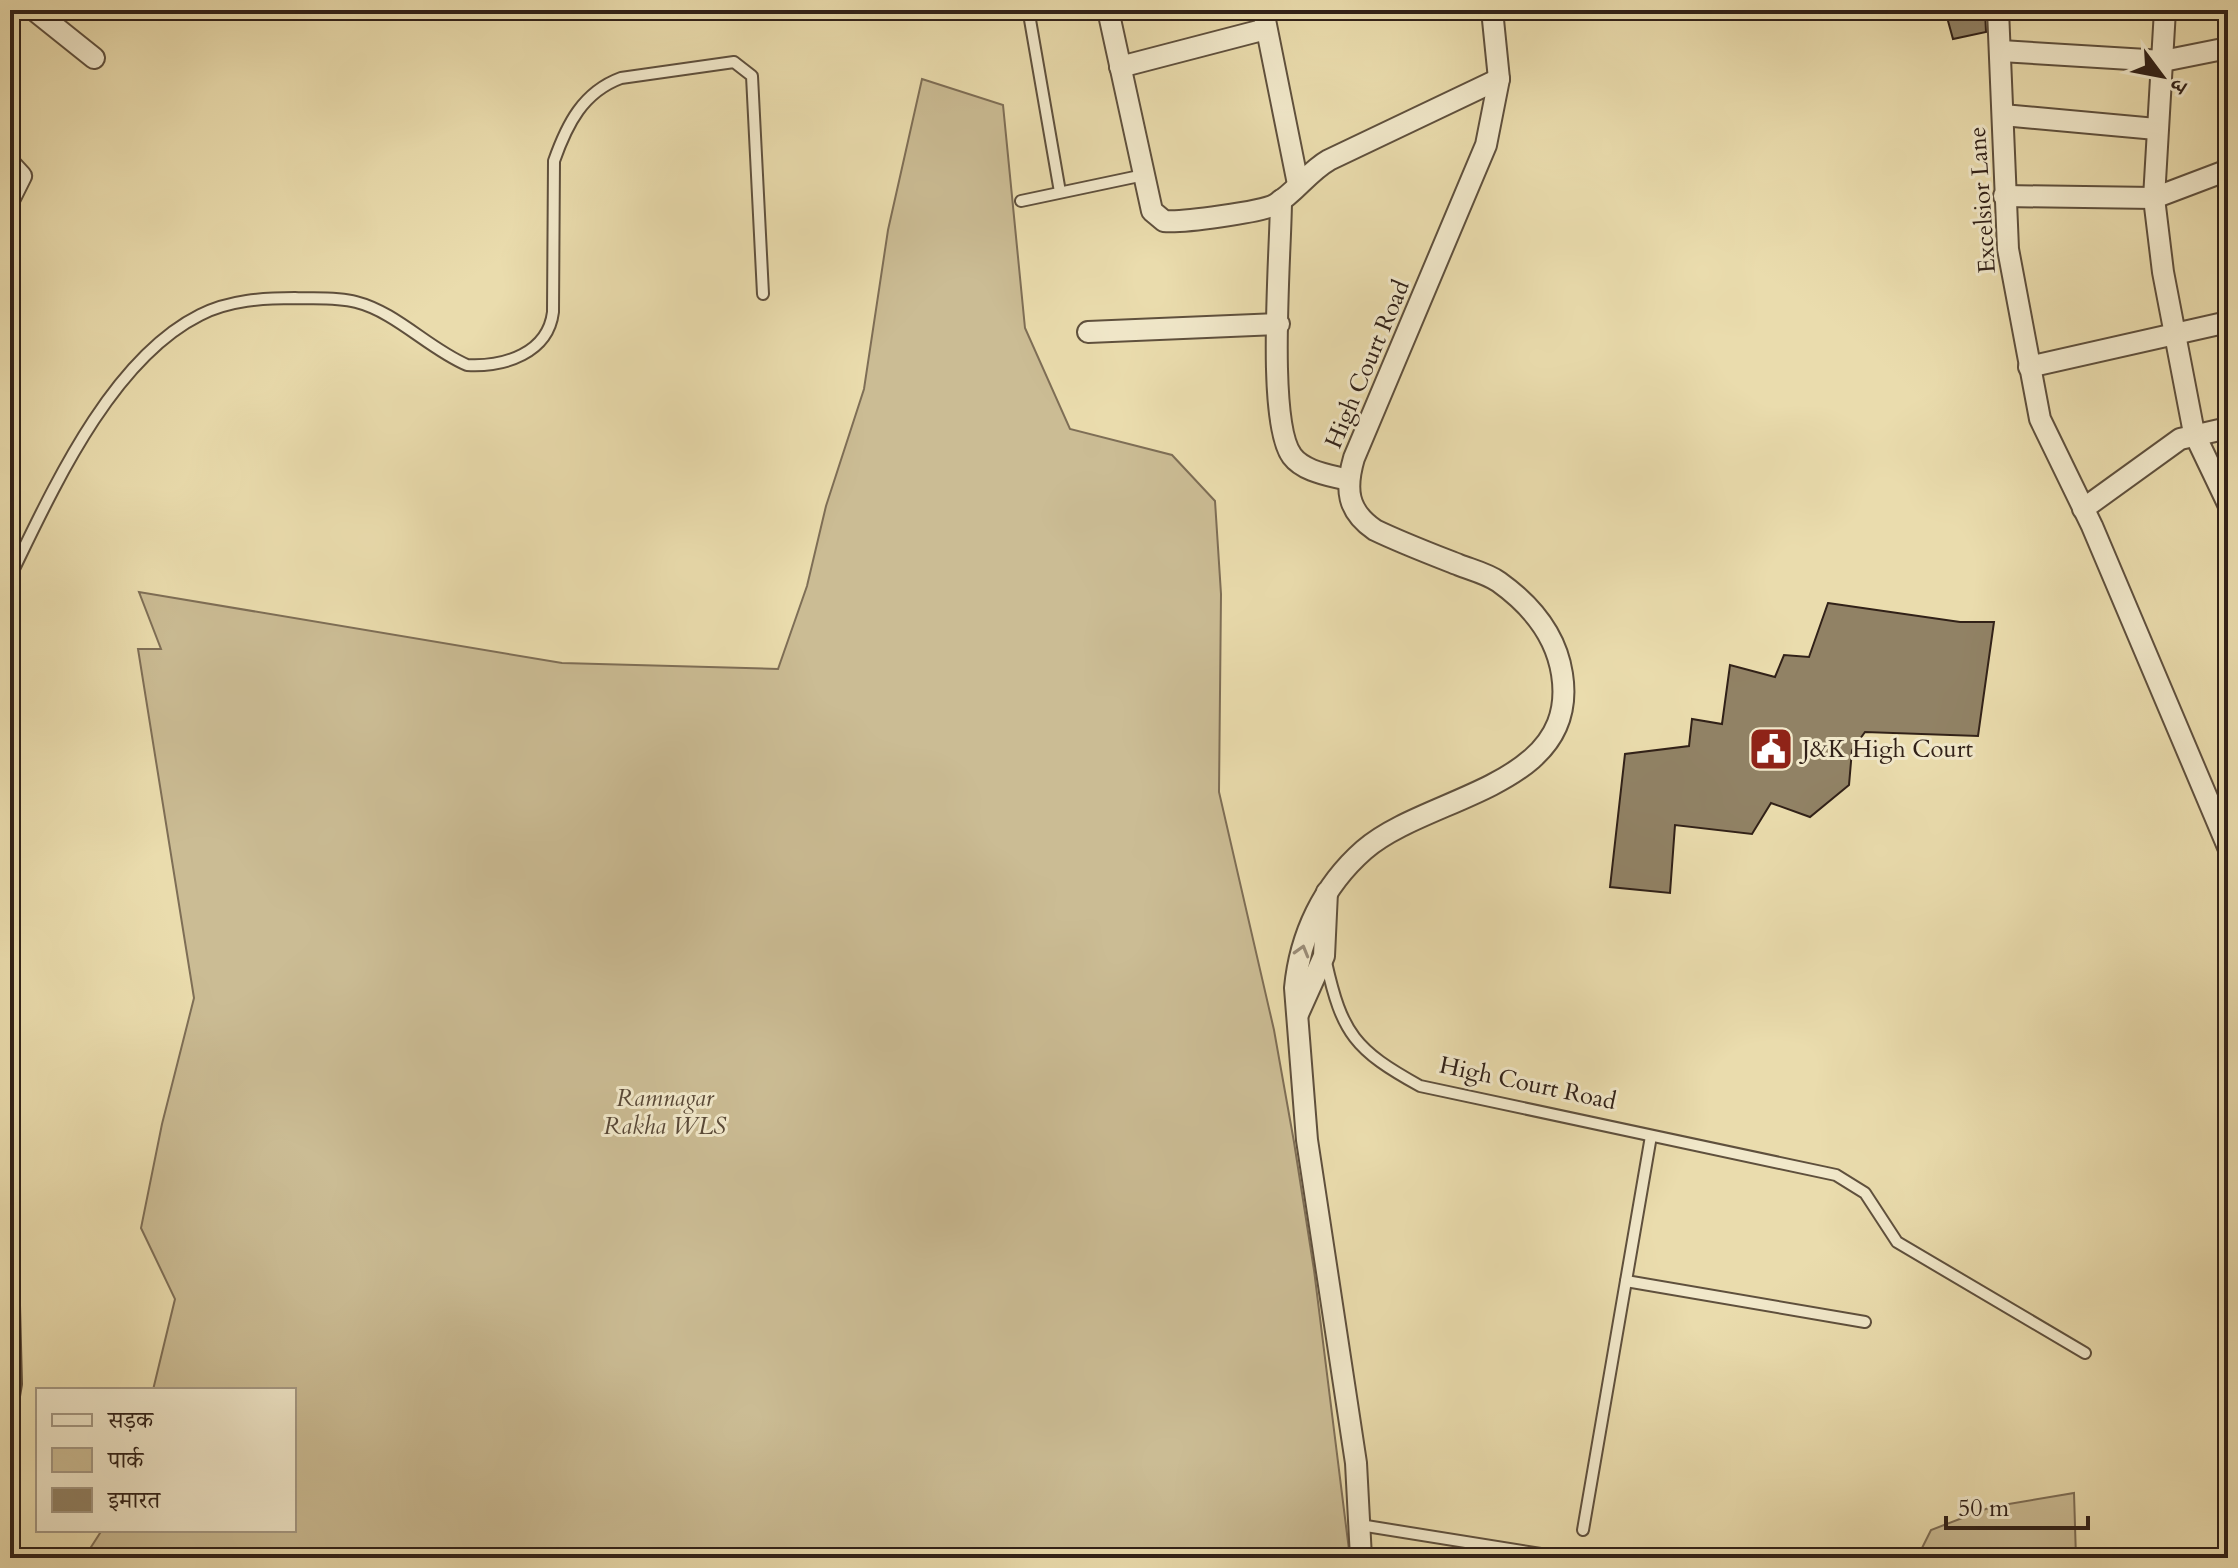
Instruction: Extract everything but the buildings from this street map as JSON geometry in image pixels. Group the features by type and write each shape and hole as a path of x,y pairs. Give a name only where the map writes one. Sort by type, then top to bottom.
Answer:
{"street":[{"path":"34,10 94,58"},
{"path":"1108,10 1152,211 1164,221 1267,208 1281,200 1306,174 1329,160 1499,79"},
{"name":"High Court Road","path":"1327,892 1342,871 1379,839 1530,762 1552,738 1564,687 1559,658 1549,633 1525,604 1496,580 1397,541 1359,519 1350,502 1348,480 1486,145 1499,79 1492,10"},
{"name":"Excelsior Lane","path":"1998,10 2008,249 2031,377 2049,442 2083,509 2228,847"},
{"path":"2165,10 2154,198 2173,332 2194,433 2228,504"},
{"path":"1120,67 1264,20 1298,184"},
{"path":"2001,51 2163,61 2228,48"},
{"path":"2003,115 2156,129"},
{"path":"10,164 21,176 10,198"},
{"path":"2004,196 2154,198 2228,170"},
{"path":"1281,200 1279,406 1288,448 1293,458 1311,469 1348,480"},
{"path":"2031,377 2173,332 2228,322"},
{"path":"1088,332 1279,324"},
{"path":"2083,509 2162,449 2194,433 2228,428"},
{"path":"1298,1014 1324,956 1327,892"},
{"path":"1327,892 1310,926 1297,966 1298,1014 1307,1140 1343,1360 1361,1558"}],"lane":[{"path":"1029,14 1060,192"},
{"path":"10,577 65,465 87,430 153,351 199,315 245,301 339,299 372,308 467,365 482,366 537,347 551,327 553,312 554,161 562,138 581,105 606,84 621,78 734,62 752,76 763,294"},
{"path":"1021,201 1144,175"},
{"name":"High Court Road","path":"1324,956 1335,1006 1349,1034 1392,1071 1420,1086 1836,1175 1865,1193 1897,1242 2085,1353"},
{"path":"1583,1530 1651,1136"},
{"path":"10,1149 16,1384 10,1420"},
{"path":"1626,1281 1865,1322"},
{"path":"1360,1525 1566,1558"}],"green space":[{"name":"Ramnagar Rakha WLS","path":"922,79 1003,105 1025,328 1070,429 1172,455 1215,501 1221,594 1219,792 1274,1030 1294,1142 1314,1270 1350,1558 84,1558 101,1532 296,1532 296,1388 153,1388 175,1299 141,1228 162,1124 194,998 138,649 161,649 139,592 562,663 778,669 807,586 826,506 864,389 888,230"},
{"path":"2074,1493 2076,1558 1917,1558 1931,1530 1991,1507"}],"place":[{"name":"J&K High Court","path":"1771,749"}]}
